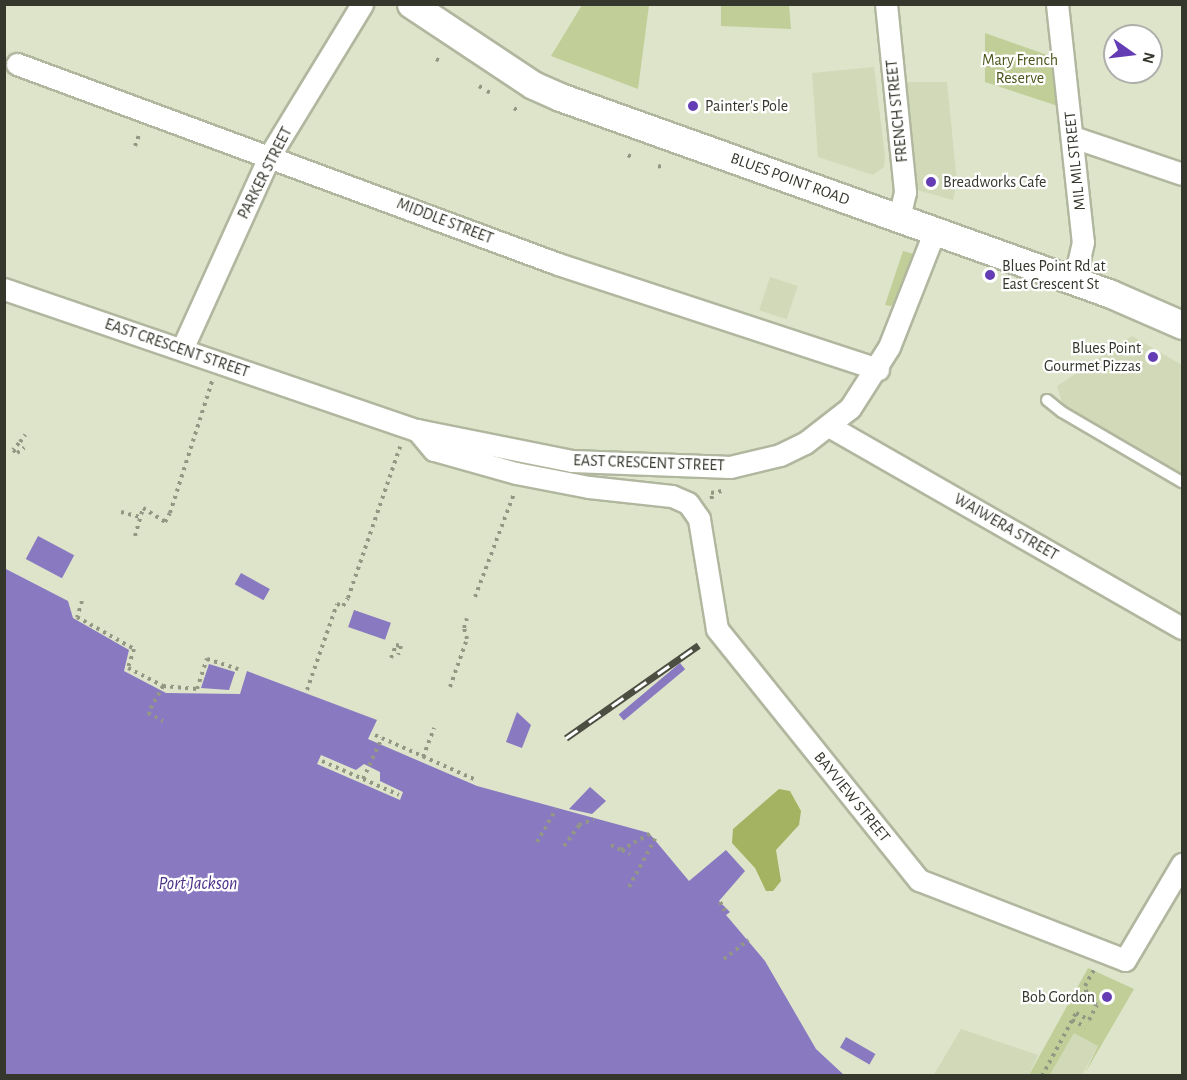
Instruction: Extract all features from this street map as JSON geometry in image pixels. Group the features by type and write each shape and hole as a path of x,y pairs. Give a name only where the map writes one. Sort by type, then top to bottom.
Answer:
{"street":[{"name":"PARKER STREET","path":"182,349 270,155 362,4"},
{"name":"BLUES POINT ROAD","path":"411,4 544,90 1074,281 1182,325"},
{"name":"FRENCH STREET","path":"886,4 905,192 899,218"},
{"name":"MIL MIL STREET","path":"1059,6 1083,242 1074,281"},
{"name":"MIDDLE STREET","path":"17,63 270,155 558,264 878,369"},
{"path":"1072,137 1182,174"},
{"name":"EAST CRESCENT STREET","path":"4,289 417,430 563,459 707,469 780,455 829,426 850,408 878,369 935,230"},
{"name":"WAIWERA STREET","path":"829,426 1182,628"},
{"name":"EAST CRESCENT STREET","path":"417,430 434,450 552,481 672,496 688,503 699,519"},
{"name":"BAYVIEW STREET","path":"699,519 717,629 919,880 1125,960 1182,864"}],"lane":[{"path":"1047,400 1062,412 1182,482"}],"path":[{"path":"436,59 442,62"},
{"path":"487,91 492,94"},
{"path":"135,146 139,135"},
{"path":"135,536 138,517 143,508 165,522 171,513 212,381"},
{"path":"24,448 16,453 14,450 25,435"},
{"path":"307,690 337,604 343,606 348,598 400,447"},
{"path":"474,597 516,488"},
{"path":"712,497 711,493 722,491"},
{"path":"121,512 138,517"},
{"path":"81,601 77,617 134,649 128,668 163,686 197,689 207,659 238,669"},
{"path":"450,687 466,636 467,618"},
{"path":"391,657 396,645 400,646 398,655"},
{"path":"163,686 148,713 163,721"},
{"path":"423,757 434,728"},
{"path":"375,735 476,780"},
{"path":"363,779 382,738"},
{"path":"322,761 399,795"},
{"path":"537,842 556,808"},
{"path":"564,846 579,825 594,819"},
{"path":"622,849 650,834"},
{"path":"629,887 655,839"},
{"path":"611,845 630,854"},
{"path":"720,902 725,911"},
{"path":"726,958 748,940"},
{"path":"1042,1076 1076,1013 1089,1020 1097,1005 1088,1000 1085,986 1090,976"},
{"path":"1072,1020 1085,1027"}],"shaded area":[{"path":"874,67 885,156 884,167 873,175 818,157 812,73"},
{"path":"906,82 947,82 957,183 953,200 917,190"},
{"path":"770,277 798,286 787,319 759,310"},
{"path":"1132,336 1182,365 1182,475 1063,406 1057,386"},
{"path":"961,1029 1038,1055 1029,1075 933,1076"},
{"path":"1074,1032 1098,1046 1082,1075 1051,1074"}],"green space":[{"path":"582,5 649,5 638,89 551,56"},
{"path":"721,5 789,5 791,29 721,26"},
{"name":"Mary French Reserve","path":"985,33 1053,57 1058,106 985,82"},
{"path":"903,251 917,255 895,305 885,305"},
{"path":"779,789 790,791 801,811 799,825 776,850 781,881 773,891 766,891 755,868 732,843 733,829"},
{"path":"1088,968 1134,989 1084,1075 1098,1046 1074,1033 1051,1073 1054,1075 1029,1075"}],"water":[{"path":"38,536 74,555 62,578 26,559"},
{"name":"Port Jackson","path":"4,568 68,601 73,618 129,650 124,671 166,693 240,694 247,671 377,720 368,739 477,786 649,833 689,881 726,850 745,871 719,901 730,912 726,915 765,961 816,1049 844,1075 5,1075"},
{"path":"241,573 270,589 264,600 235,584"},
{"path":"354,610 391,623 385,640 348,627"},
{"path":"680,663 685,669 624,721 619,714"},
{"path":"209,664 235,672 229,690 201,688"},
{"path":"517,712 531,725 522,748 506,742"},
{"path":"590,787 606,801 592,814 569,809"},
{"path":"846,1037 875,1054 869,1064 840,1047"}],"pier":[{"path":"321,755 356,770 364,764 380,772 380,781 403,792 400,800 317,764"}],"railway":[{"path":"566,738 699,645"}],"place":[{"name":"Painter's Pole","path":"693,106"},
{"name":"Breadworks Cafe","path":"931,182"},
{"name":"Blues Point Rd at East Crescent St","path":"990,275"},
{"name":"Blues Point Gourmet Pizzas","path":"1153,357"},
{"name":"Bob Gordon","path":"1107,997"}]}
